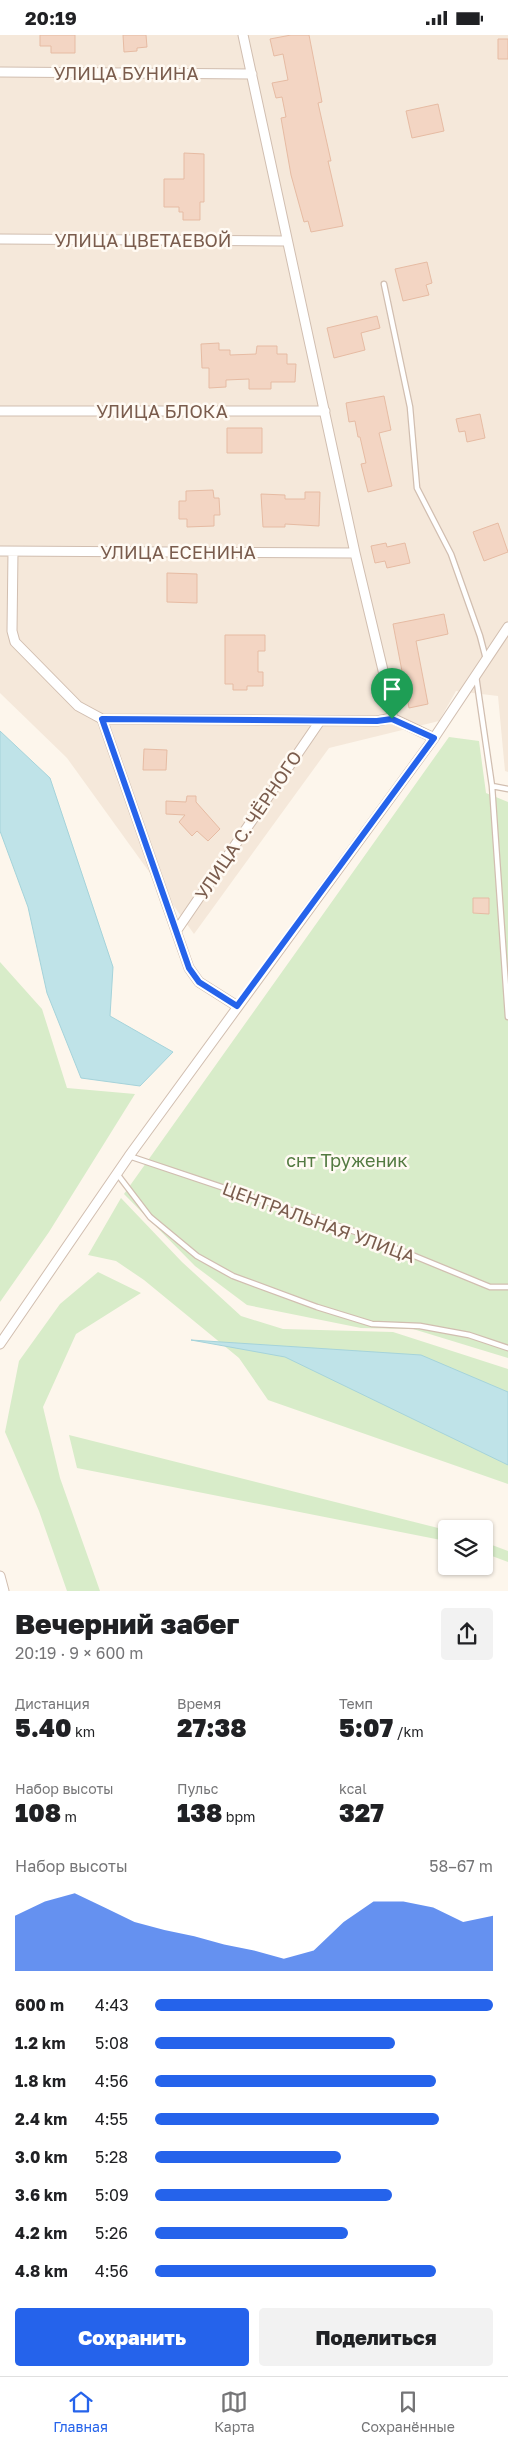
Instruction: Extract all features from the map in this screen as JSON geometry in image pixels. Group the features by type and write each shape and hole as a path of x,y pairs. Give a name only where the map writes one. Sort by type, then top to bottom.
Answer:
{"street":[{"path":"243,35 355,553 392,708 392,719"},
{"name":"УЛИЦА БУНИНА","path":"0,72 252,74"},
{"name":"УЛИЦА ЦВЕТАЕВОЙ","path":"0,239 287,241"},
{"name":"УЛИЦА БЛОКА","path":"0,411 324,411"},
{"name":"УЛИЦА ЕСЕНИНА","path":"0,551 355,553"},
{"path":"13,552 12,631 15,641 78,706 102,719 320,721 377,721 392,719 434,738"},
{"path":"0,1343 118,1175 129,1156 434,738 508,627"},
{"path":"102,719 189,968 199,982 237,1006"},
{"name":"УЛИЦА С. ЧЁРНОГО","path":"177,930 320,721"},
{"path":"0,1576 4,1591"}],"lane":[{"path":"384,284 410,407 417,488 451,554 487,660"},
{"path":"476,676 492,786 508,1017"},
{"path":"492,786 508,789"},
{"name":"ЦЕНТРАЛЬНАЯ УЛИЦА","path":"129,1156 356,1232 490,1287 508,1287"},
{"path":"118,1175 150,1217 196,1256 233,1276 317,1307 372,1324 420,1326 469,1335 508,1348"}],"shaded area":[{"path":"0,35 508,35 508,772 505,771 498,696 456,691 439,721 329,748 194,934 67,758 0,693"}],"green space":[{"name":"снт Труженик","path":"449,737 479,741 486,793 508,802 508,1358 413,1329 361,1328 247,1305 195,1266 124,1194"},
{"path":"0,962 42,1009 67,1088 135,1094 49,1232 0,1302"},
{"path":"121,1198 182,1262 241,1316 283,1329 393,1332 508,1369 508,1484 268,1400 239,1358 144,1280 116,1261 88,1255"},
{"path":"98,1272 141,1293 76,1334 43,1407 60,1478 100,1591 67,1591 39,1511 5,1432 19,1361 60,1304"},
{"path":"69,1435 438,1528 438,1539 77,1468"},
{"path":"493,1545 508,1551 508,1562 493,1556"}],"water":[{"path":"0,731 50,778 113,967 110,1016 173,1052 140,1086 81,1078 47,993 28,907 0,831"},
{"path":"191,1340 421,1355 508,1392 508,1465 285,1357"}],"building":[{"path":"40,35 75,35 75,53 51,53 51,46 40,46"},
{"path":"123,35 146,35 147,47 137,48 137,51 124,52"},
{"path":"291,35 309,35 322,102 318,103 331,161 328,161 343,226 311,232 308,221 304,222 291,175 281,118 286,117 282,97 276,98 272,83 288,80 283,54 274,56 270,39"},
{"path":"498,39 508,39 508,59 498,59"},
{"path":"438,104 444,131 412,138 406,111"},
{"path":"184,153 204,154 204,202 200,202 200,220 183,220 183,212 179,212 179,207 164,207 164,179 184,179"},
{"path":"427,262 432,283 426,285 429,295 403,301 395,269"},
{"path":"377,316 380,328 361,333 365,350 334,358 327,328"},
{"path":"219,343 219,350 230,350 230,355 256,354 257,346 277,346 277,354 287,354 287,364 296,364 295,382 271,382 271,389 249,389 249,379 226,380 226,387 209,388 209,368 202,368 201,344"},
{"path":"384,396 391,430 379,433 392,486 368,492 361,464 366,463 360,437 358,437 355,421 349,422 346,403"},
{"path":"480,414 485,438 467,442 465,431 459,432 456,419"},
{"path":"227,428 262,428 262,453 227,453"},
{"path":"213,490 214,498 219,498 220,515 214,515 214,526 187,527 187,519 179,519 179,501 186,501 186,491"},
{"path":"305,492 320,492 319,526 285,524 285,527 263,527 261,494 285,495 285,499 305,499"},
{"path":"498,523 508,552 484,561 473,532"},
{"path":"386,543 387,547 405,543 410,563 387,568 385,561 375,563 371,546"},
{"path":"167,573 197,574 197,603 167,602"},
{"path":"444,614 448,634 416,641 428,704 409,708 393,624"},
{"path":"225,635 265,635 265,651 258,651 258,672 263,672 263,686 247,686 247,690 233,690 233,684 225,684"},
{"path":"144,749 167,750 166,770 143,770"},
{"path":"187,796 196,796 196,802 220,829 208,841 197,831 192,836 179,822 185,815 166,814 166,801 186,802"},
{"path":"473,898 489,898 489,914 473,913"}],"route":[{"path":"102,719 377,721 392,719 434,738 237,1006 199,982 189,968 102,719"}]}
